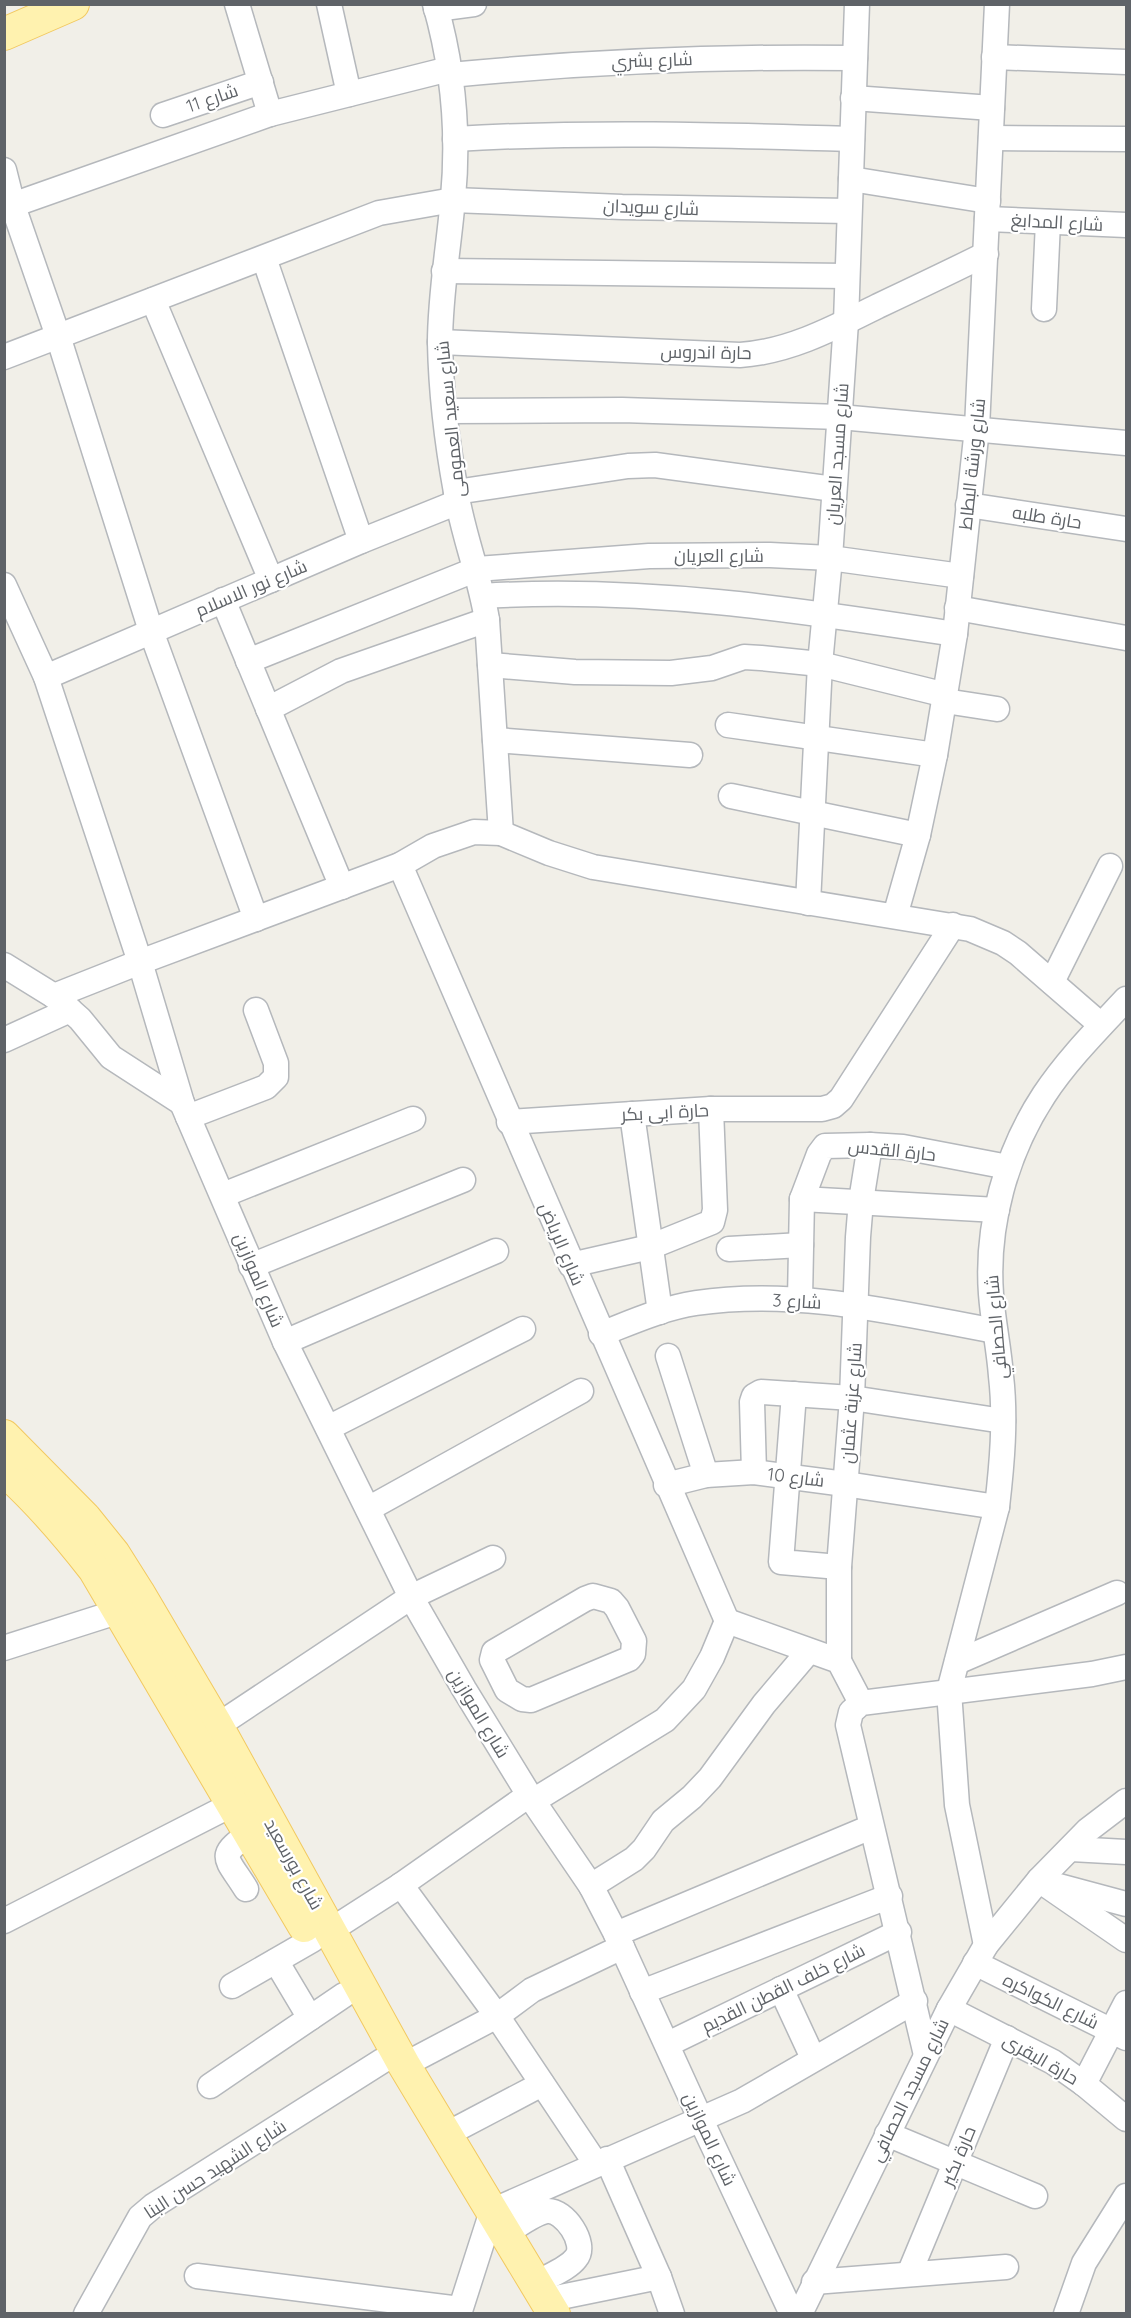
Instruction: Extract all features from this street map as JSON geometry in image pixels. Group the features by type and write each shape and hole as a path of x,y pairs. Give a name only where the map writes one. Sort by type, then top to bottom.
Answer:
{"main road":[{"path":"4,34 43,11 73,4"},
{"name":"شارع بورسعيد","path":"4,1436 86,1518 114,1554 217,1726 321,1935 393,2063 415,2123 495,2226"},
{"name":"شارع بورسعيد","path":"4,1470 31,1494 64,1530 94,1569 250,1834 321,1935 344,1995 447,2134 495,2226 542,2302"}],"street":[{"path":"237,4 270,114"},
{"path":"329,4 349,94"},
{"path":"436,7 474,4"},
{"name":"شارع مسجد العريان","path":"808,903 820,664 830,558 846,322 856,4"},
{"name":"شارع ورشة البطاط","path":"896,916 918,835 935,755 955,634 977,428 997,4"},
{"name":"شارع سعيد العمومى","path":"436,7 449,72 455,139 453,200 444,271 440,342 457,497 477,569 487,620 501,833"},
{"name":"شارع بشري","path":"8,207 270,114 449,72 611,61 772,57 855,58"},
{"path":"994,57 1126,62"},
{"name":"شارع 11","path":"163,115 261,82"},
{"path":"853,98 992,108"},
{"path":"455,139 632,133 852,139"},
{"path":"991,138 1126,139"},
{"path":"4,170 8,207 58,336 151,631 256,918"},
{"name":"شارع المدابغ","path":"851,179 1048,222 1126,225"},
{"name":"شارع سويدان","path":"4,357 379,213 453,200 622,207 849,211"},
{"path":"1044,309 1048,222"},
{"name":"حارة اندروس","path":"440,342 740,355 763,353 786,347 846,322 986,254"},
{"path":"264,258 361,541"},
{"path":"444,271 847,276"},
{"path":"153,300 271,580"},
{"path":"446,411 622,410 840,417 1126,443"},
{"name":"شارع نور الاسلام","path":"46,677 457,497 628,466 655,465 834,489"},
{"name":"حارة طلبه","path":"968,505 1126,529"},
{"name":"شارع العريان","path":"248,661 477,569 659,556 770,555 830,558 961,576"},
{"name":"شارع الموازين","path":"4,585 14,631 46,677 140,962 185,1110 285,1342 411,1597 531,1798 591,1886 668,2044 700,2120 792,2313"},
{"path":"483,596 521,593 638,595 824,614 955,634"},
{"path":"223,600 342,887"},
{"path":"957,608 1126,638"},
{"path":"268,709 341,671 487,620"},
{"path":"490,665 575,672 671,673 712,668 744,657 820,664 946,698 997,709"},
{"path":"728,725 935,755"},
{"path":"495,740 690,755"},
{"path":"731,796 918,835"},
{"path":"4,1040 62,1003 140,962 400,866 433,846 474,832 501,833 549,853 592,867 953,925 987,935 1018,953 1101,1025"},
{"name":"شارع الرياض","path":"400,866 666,1485 727,1621"},
{"path":"1052,982 1110,866"},
{"name":"حارة ابى بكر","path":"509,1122 711,1109 822,1109 833,1106 841,1099 953,925"},
{"path":"4,965 62,1003 80,1018 111,1058 185,1110 266,1087 276,1077 276,1063 256,1010"},
{"name":"شارع الحصافي","path":"981,1954 957,1805 949,1691 997,1507 1003,1421 1002,1377 991,1294 991,1253 997,1210 1008,1167 1029,1119 1045,1093 1101,1025 1126,999"},
{"path":"571,1265 650,1247 712,1222 714,1218 711,1109"},
{"path":"632,1114 660,1312"},
{"path":"223,1195 413,1119"},
{"name":"شارع عزبة عثمان","path":"838,1661 839,1567 852,1398 861,1201 870,1145"},
{"name":"حارة القدس","path":"800,1299 802,1199 819,1154 825,1146 903,1147 1008,1167"},
{"path":"251,1266 464,1180"},
{"path":"802,1199 997,1210"},
{"path":"729,1249 801,1245"},
{"path":"285,1342 496,1251"},
{"name":"شارع 3","path":"601,1334 660,1312 696,1303 742,1299 800,1299 857,1306 996,1331"},
{"path":"328,1428 523,1329"},
{"path":"668,1356 706,1475"},
{"path":"368,1509 581,1391"},
{"path":"754,1472 752,1402 754,1396 761,1392 852,1398 1003,1421"},
{"path":"794,1395 781,1562 839,1567"},
{"name":"شارع 10","path":"666,1485 706,1475 754,1472 997,1507"},
{"path":"217,1726 411,1597 493,1558"},
{"path":"957,1662 1117,1593"},
{"path":"593,1596 611,1601 634,1641 633,1654 629,1659 531,1700 522,1699 507,1690 497,1670 492,1660 497,1649 593,1596"},
{"path":"4,1648 120,1611"},
{"path":"232,1986 321,1935 401,1885 531,1798 665,1720 694,1689 712,1657 727,1621 838,1661 861,1703"},
{"path":"591,1886 634,1859 644,1849 663,1821 692,1797 710,1778 764,1704 809,1651"},
{"path":"926,2055 899,1932 848,1725 851,1712 861,1703 1092,1674 1126,1667"},
{"path":"464,1689 497,1670"},
{"name":"شارع مسجد الحصافي","path":"800,2313 949,2009 981,1954 1039,1880 1104,1816 1126,1801"},
{"path":"4,1921 233,1804"},
{"name":"شارع الشهيد حسن البنا","path":"86,2313 140,2217 153,2206 393,2063 497,2016 532,1990 619,1940 872,1827"},
{"path":"246,1889 227,1857 228,1850 250,1834"},
{"path":"1071,1849 1126,1852"},
{"path":"1039,1880 1126,1904"},
{"path":"1039,1880 1126,1940"},
{"path":"401,1885 497,2016 542,2084 602,2162 659,2277 672,2313"},
{"path":"642,1992 890,1896"},
{"name":"شارع خلف القطن القديم","path":"668,2044 899,1932"},
{"name":"شارع الكواكره","path":"981,1954 1119,2035"},
{"path":"276,1961 310,2018"},
{"path":"781,1989 813,2058"},
{"path":"210,2086 344,1995"},
{"path":"197,2276 460,2311 495,2226 602,2162 742,2101 915,2001"},
{"path":"1084,2084 1119,2035 1126,2003"},
{"name":"حارة البقرى","path":"949,2009 1053,2062 1126,2119"},
{"name":"حارة بكير","path":"909,2274 1007,2038"},
{"path":"447,2134 542,2084"},
{"path":"887,2134 1035,2196"},
{"path":"1066,2313 1084,2263 1126,2196"},
{"path":"495,2226 554,2211 561,2214 580,2242 580,2249 574,2261 542,2302"},
{"path":"814,2282 1006,2267"},
{"path":"542,2302 659,2277"}]}
